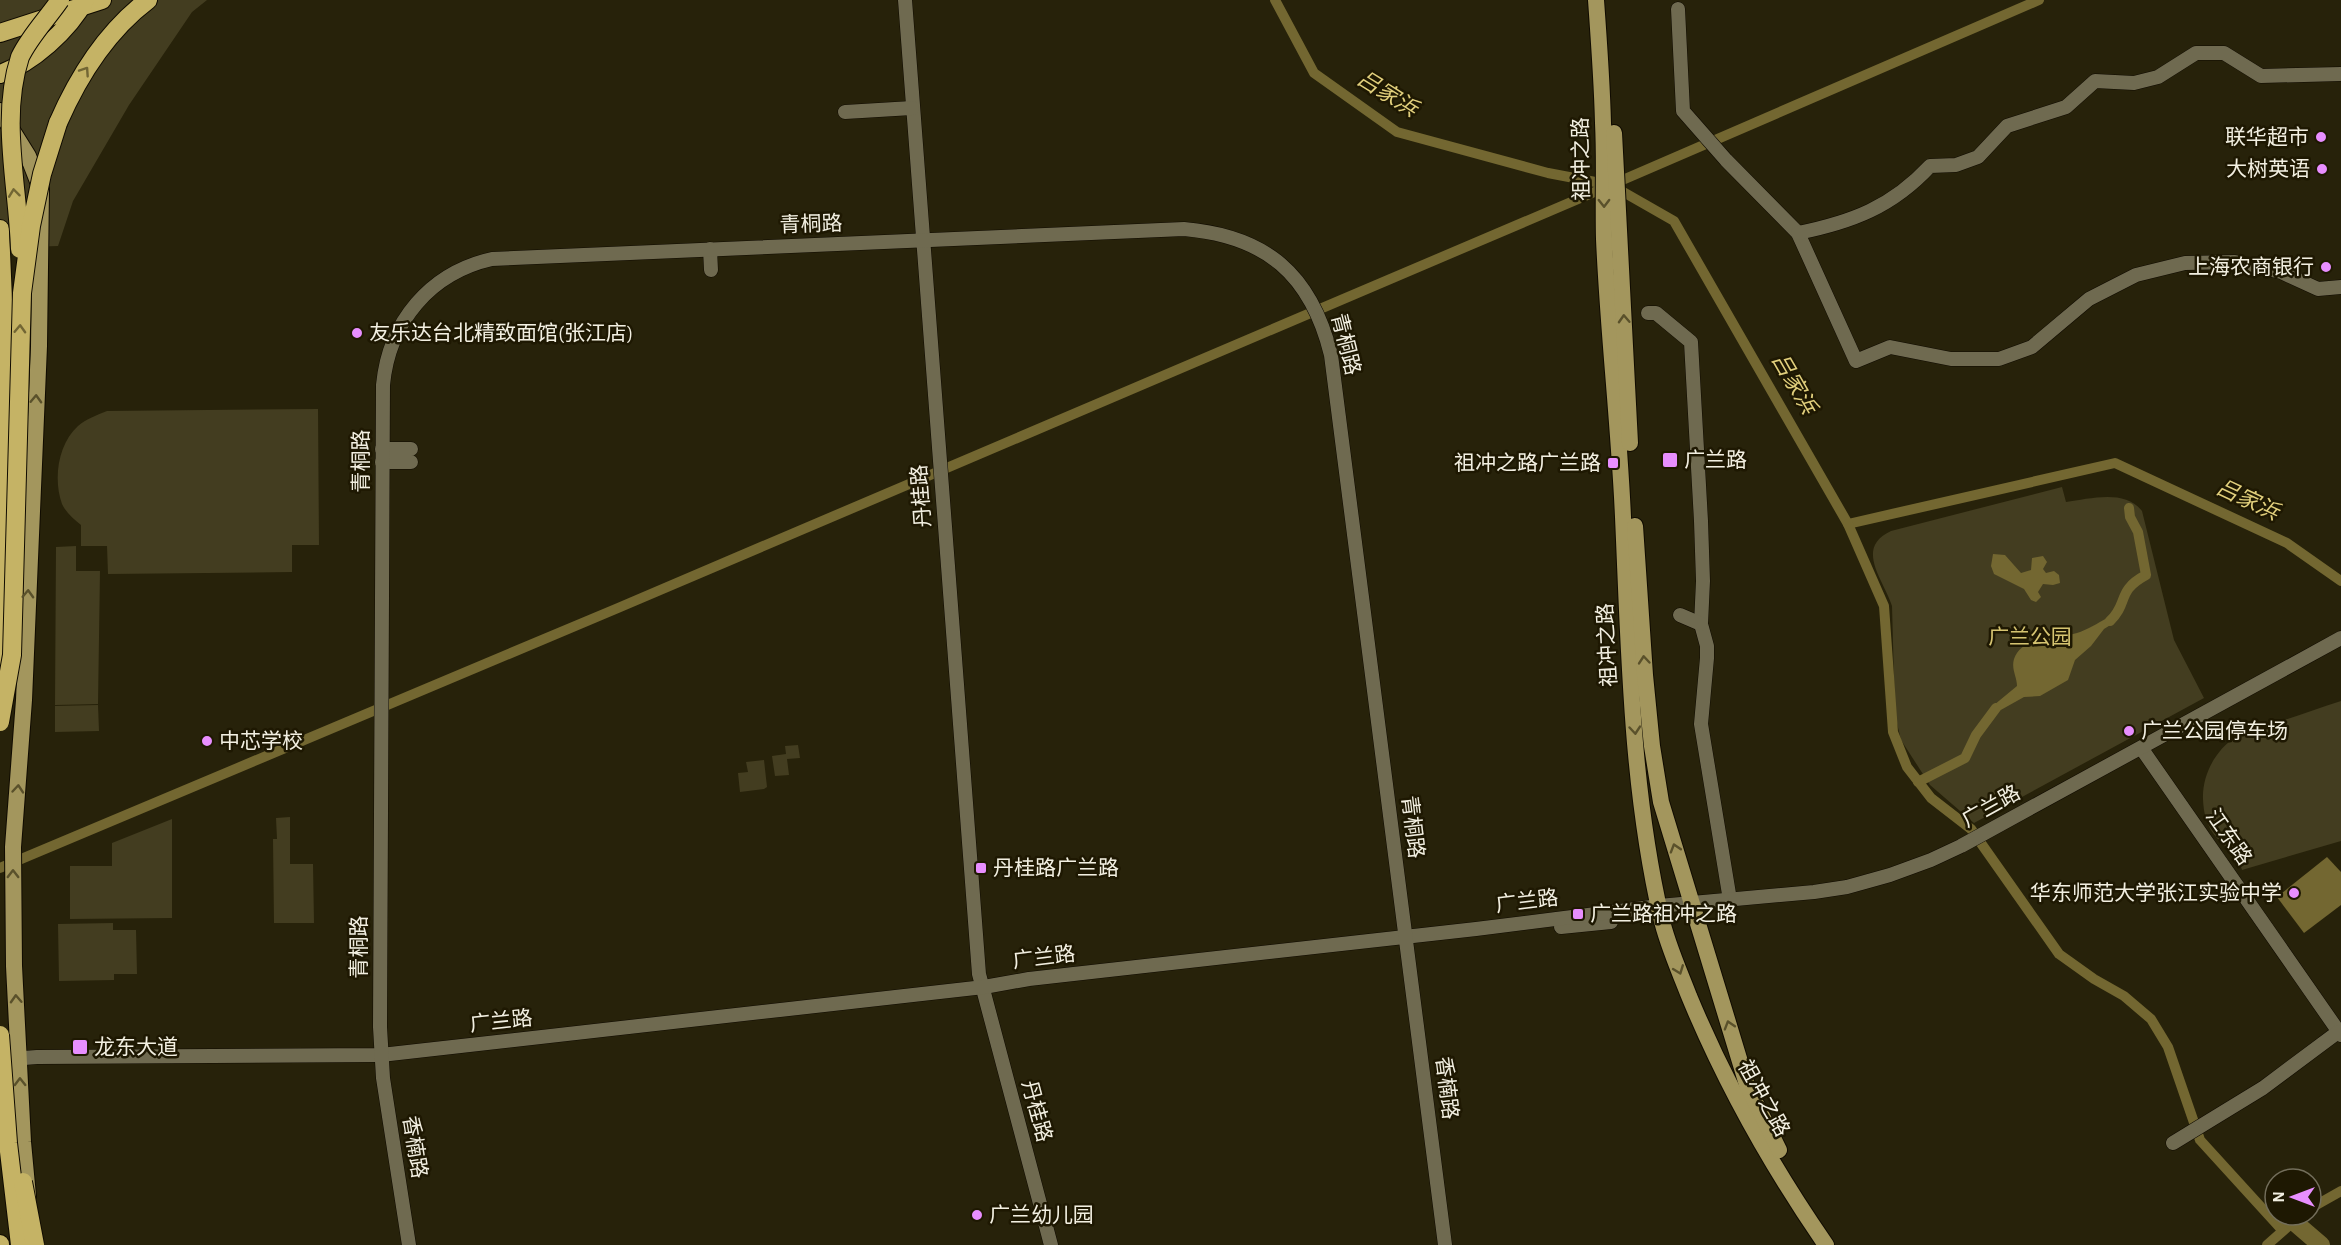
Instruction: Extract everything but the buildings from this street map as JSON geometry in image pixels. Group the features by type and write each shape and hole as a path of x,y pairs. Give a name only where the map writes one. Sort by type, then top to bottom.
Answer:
{"highway":[{"path":"0,722 12,655 22,293 20,241 10,160 8,97 21,56 60,0"},
{"path":"0,74 36,53 59,35 86,0"},
{"path":"0,33 102,0"},
{"path":"22,293 33,216 42,174 58,123 73,88 110,36 148,0"},
{"path":"0,229 5,347 0,686"},
{"path":"0,1035 20,1245"},
{"path":"4,1084 34,1245"}],"main road":[{"name":"祖冲之路","path":"1596,0 1608,125"},
{"name":"祖冲之路","path":"1607,0 1608,125 1630,678 1642,805 1653,884 1666,937 1704,1031 1735,1096 1802,1210 1826,1245"},
{"path":"0,111 28,156 41,189 38,358 24,700 13,847 22,1142 34,1245"},
{"name":"祖冲之路","path":"1612,241 1639,603 1652,746 1661,802 1748,1088 1777,1146 1811,1204 1839,1245"}],"street":[{"name":"丹桂路","path":"904,0 942,451 979,974 1051,1245"},
{"name":"丹桂路","path":"911,0 925,240"},
{"path":"1678,9 1683,111 1726,160 1798,233 1856,361 1890,347 1951,359 1998,359 2032,347 2089,299 2136,275 2185,263 2235,262 2281,272 2318,289 2341,287"},
{"path":"1798,233 1838,225 1881,207 1913,184 1930,166 1956,165 1978,158 2007,126 2067,107 2095,81 2134,83 2158,77 2196,53 2224,52 2261,76 2341,74"},
{"path":"845,112 912,108"},
{"name":"青桐路","path":"381,1055 384,371 392,342 416,303 448,276 478,262 492,260 1136,230 1205,231 1245,241 1282,264 1308,295 1324,328 1332,366 1407,940"},
{"path":"710,249 711,270"},
{"path":"1648,313 1656,313 1691,342 1701,521 1703,581 1701,624 1707,646 1701,724 1730,900"},
{"path":"382,456 411,456"},
{"path":"1680,615 1701,624"},
{"name":"广兰路","path":"2001,827 2341,638"},
{"name":"广兰路","path":"20,1058 381,1055 984,987 998,990 1040,986 1407,940 1581,925 1660,910 1815,897 1871,886 1913,873 2341,646"},
{"name":"江东路","path":"2144,752 2339,1034"},
{"name":"广兰路","path":"1694,907 1730,900 1814,892 1847,886 1911,868 1962,848"},
{"name":"香楠路","path":"1407,940 1445,1245"},
{"path":"2173,1143 2263,1088 2339,1034"},
{"path":"0,1054 20,1058"},
{"name":"香楠路","path":"381,1055 409,1245"},
{"path":"0,1061 20,1058"}],"green space":[{"path":"0,0 207,0 192,12 129,105 73,201 58,246 0,248"},
{"path":"318,409 319,545 292,545 292,572 108,574 107,546 81,546 81,525 62,504 58,473 66,442 71,433 84,421 107,411"},
{"name":"广兰公园","path":"2062,487 2066,502 2117,498 2135,504 2142,511 2174,640 2204,698 1974,823 1930,785 1901,740 1895,715 1892,606 1875,565 1874,546 1880,538 1891,531"},
{"path":"76,546 76,571 100,571 98,704 55,705 56,547"},
{"path":"2341,701 2341,841 2242,870 2237,854 2217,838 2208,825 2203,790 2212,764 2222,748 2240,735"},
{"path":"98,705 99,731 55,732 55,706"},
{"path":"798,745 800,758 787,759 789,775 775,776 772,756 786,754 785,746"},
{"path":"764,760 767,787 740,792 738,773 748,772 746,762"},
{"path":"290,817 290,864 313,864 314,923 274,923 273,839 277,839 276,818"},
{"path":"172,819 172,918 70,919 70,866 112,866 112,843"},
{"path":"113,923 113,930 136,930 137,974 114,974 114,980 59,981 58,924"}],"shaded area":[{"path":"1993,554 2005,555 2021,573 2031,570 2032,558 2043,556 2047,562 2043,569 2046,573 2054,571 2059,575 2060,583 2043,584 2038,592 2041,597 2036,602 2031,600 2024,589 1994,574 1991,566"},
{"path":"2107,618 2112,624 2104,629 2091,646 2075,660 2068,680 2040,696 2024,697 1999,711 1994,705 2017,686 2013,663 2018,651 2024,646 2041,639 2077,633"},
{"path":"2327,857 2341,872 2341,905 2304,933 2277,897"}],"waterway":[{"name":"吕家浜","path":"1275,0 1314,73 1397,132 1548,173 1611,185 1674,221 1848,524 2115,463 2287,543 2341,581"},
{"path":"0,868 618,608 2039,0"},
{"path":"2110,621 2116,615 2130,586 2146,575 2138,532 2130,517 2129,508"},
{"path":"1848,524 1884,606 1893,732 1907,767 1931,798 1971,829 2059,954 2094,979 2124,996 2151,1019 2168,1047 2200,1140 2282,1230"},
{"path":"1918,782 1965,758 1976,735 1996,708"},
{"path":"2323,1201 2341,1191"},
{"path":"2267,1245 2287,1227"},
{"name":"吕家浜","path":"2300,1227 2321,1245"}],"place":[{"name":"联华超市","path":"2321,137"},
{"name":"大树英语","path":"2322,169"},
{"name":"上海农商银行","path":"2326,267"},
{"name":"友乐达台北精致面馆(张江店)","path":"357,333"},
{"name":"广兰路","path":"1670,460"},
{"name":"祖冲之路广兰路","path":"1613,463"},
{"name":"广兰公园停车场","path":"2129,731"},
{"name":"中芯学校","path":"207,741"},
{"name":"丹桂路广兰路","path":"981,868"},
{"name":"华东师范大学张江实验中学","path":"2294,893"},
{"name":"广兰路祖冲之路","path":"1578,914"},
{"name":"龙东大道","path":"80,1047"},
{"name":"广兰幼儿园","path":"977,1215"}]}
